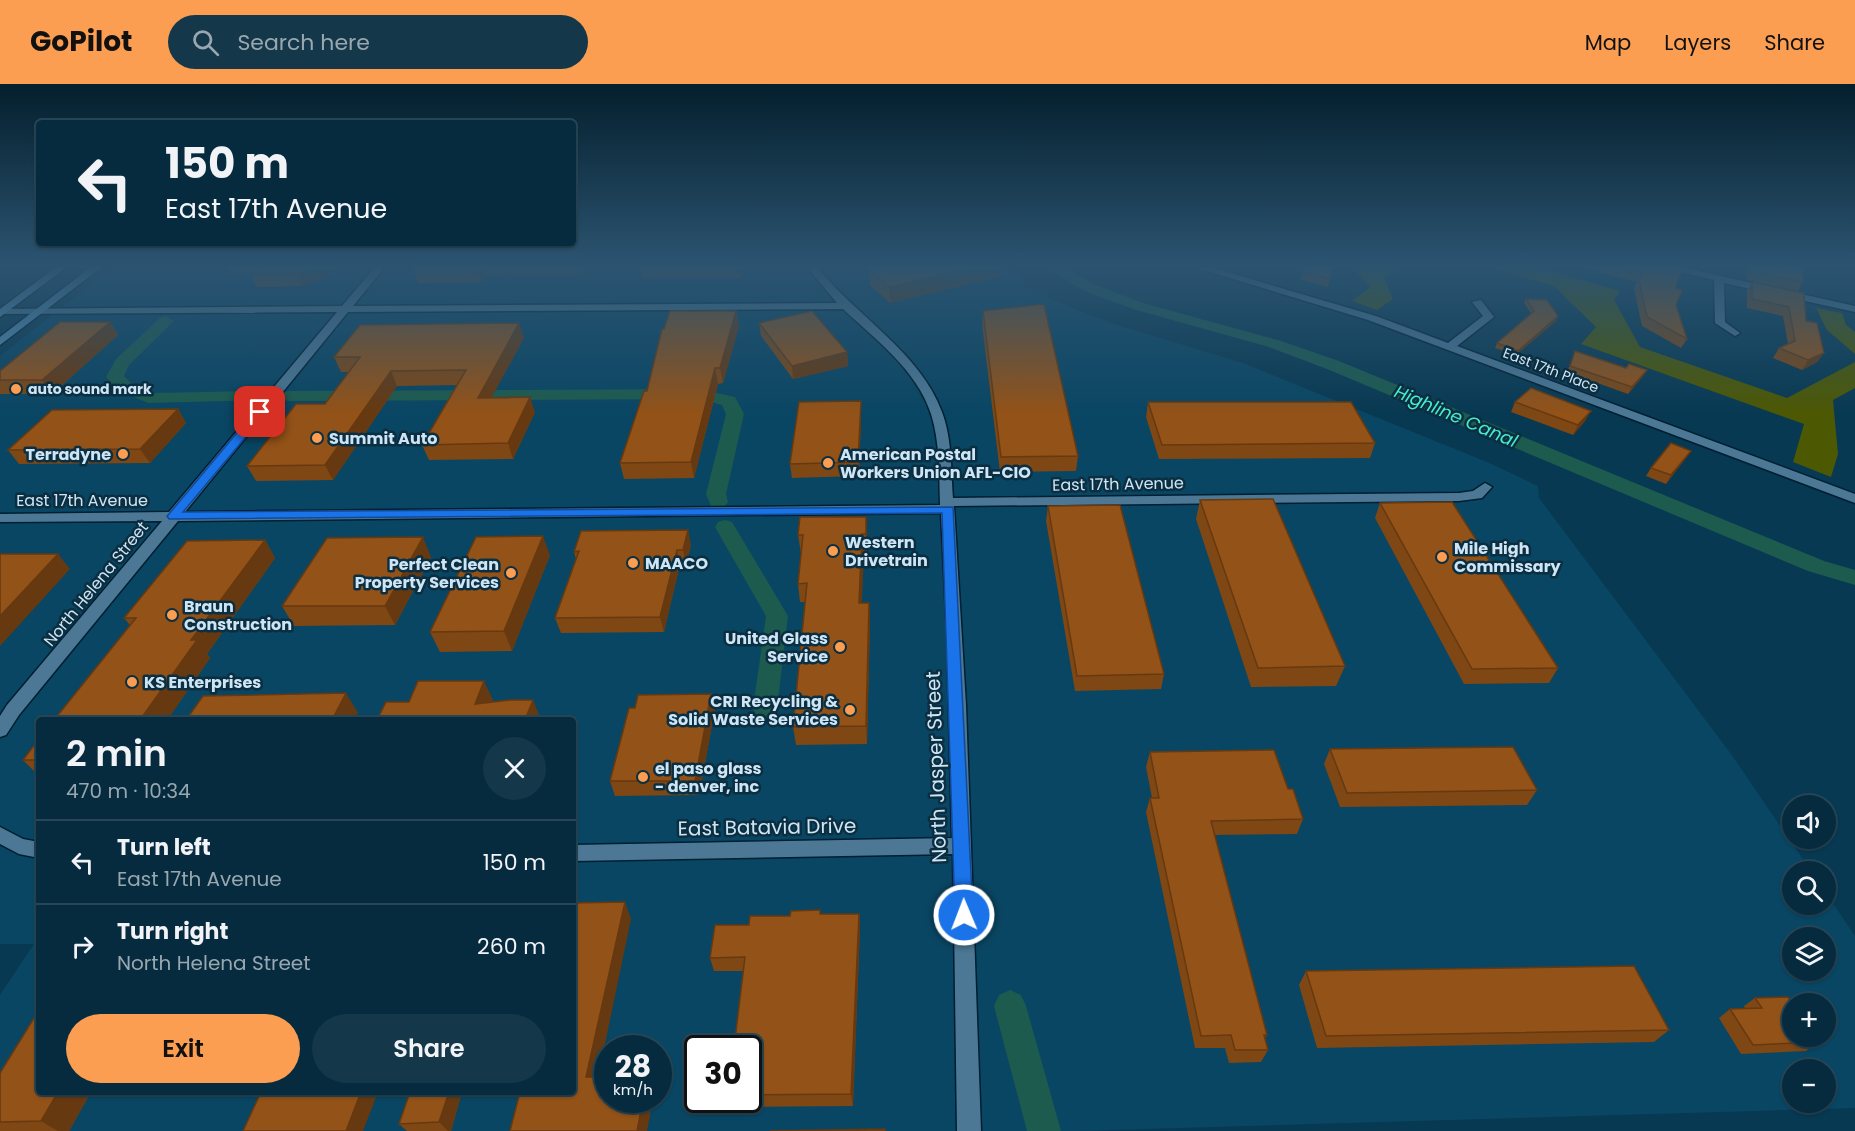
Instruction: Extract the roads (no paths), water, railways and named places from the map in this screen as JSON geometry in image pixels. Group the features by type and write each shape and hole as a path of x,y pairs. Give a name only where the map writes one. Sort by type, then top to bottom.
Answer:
{"main road":[{"path":"0,342 35,316"}],"street":[{"name":"North Helena Street","path":"0,730 13,710 340,316"},
{"name":"North Jasper Street","path":"856,316 918,378 933,404 941,431 948,506 962,846 969,1131"},
{"name":"East 17th Place","path":"1362,316 1855,498"},
{"path":"1449,347 1488,316"},
{"path":"1720,316 1720,322 1735,333"},
{"name":"East 17th Avenue","path":"0,518 1459,497 1477,495 1485,487"},
{"path":"0,835 19,846 36,849"},
{"name":"East Batavia Drive","path":"576,853 962,846"}],"waterway":[{"name":"Highline Canal","path":"1174,316 1275,344 1333,365 1816,566 1855,578"},
{"path":"166,321 122,363 115,377 124,386 148,398 258,396"},
{"path":"289,396 699,394 729,401 735,414 716,494 718,502"},
{"path":"725,527 777,616 765,708"},
{"path":"1010,1006 1044,1131"}],"place":[{"name":"auto sound mark","path":"16,389"},
{"name":"Summit Auto","path":"317,438"},
{"name":"Terradyne","path":"123,454"},
{"name":"American Postal Workers Union AFL-CIO","path":"828,463"},
{"name":"Western Drivetrain","path":"833,551"},
{"name":"Mile High Commissary","path":"1442,557"},
{"name":"MAACO","path":"633,563"},
{"name":"Perfect Clean Property Services","path":"511,573"},
{"name":"Braun Construction","path":"172,615"},
{"name":"United Glass Service","path":"840,647"},
{"name":"KS Enterprises","path":"132,682"},
{"name":"CRI Recycling & Solid Waste Services","path":"850,710"},
{"name":"el paso glass - denver, inc","path":"643,777"}]}
